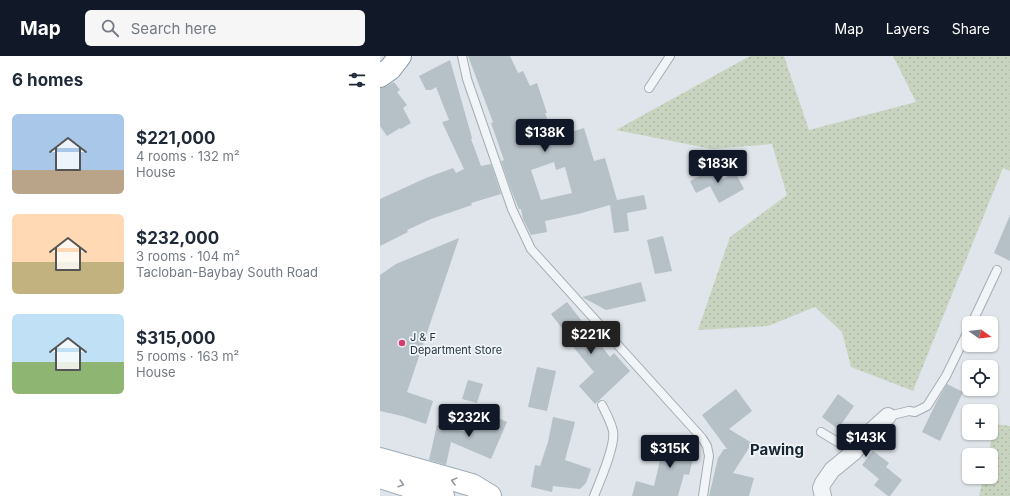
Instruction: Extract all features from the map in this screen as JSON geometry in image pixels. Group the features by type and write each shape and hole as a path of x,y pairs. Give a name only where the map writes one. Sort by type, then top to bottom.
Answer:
{"main road":[{"path":"380,61 390,56"},
{"path":"380,76 390,69 400,56"},
{"path":"380,460 472,485 490,496"},
{"path":"380,477 443,496"}],"street":[{"path":"823,496 821,488 832,470 854,452 868,434 888,416"}],"lane":[{"path":"462,56 467,79 512,209 531,248 702,438 707,446 709,456 703,496"},
{"path":"649,88 670,56"},
{"path":"975,316 997,270"},
{"path":"888,416 909,411 915,412 927,406 946,376 962,343"},
{"path":"594,496 612,448 614,438 613,430 602,405"},
{"path":"821,432 854,452"}],"green space":[{"path":"750,56 784,56 809,130 916,102 893,56 1010,56 1010,171 1003,168 913,391 851,367 842,332 815,307 768,326 698,330 730,237 787,195 772,144 712,149 616,130"},
{"path":"998,424 1010,426 1010,496 979,496 982,484 998,484 998,448 990,448 991,440 998,440"}],"building":[{"path":"468,56 510,56 518,73 523,71 530,86 537,83 547,113 545,113 554,137 584,128 594,161 605,158 617,200 644,195 647,209 627,213 629,231 614,233 610,205 545,221 547,232 531,235 523,219 521,209 519,209 511,190 501,161 504,160 491,123 493,122","holes":["554,162 556,170 565,167 572,193 541,200 531,170"]},
{"path":"450,60 472,138 471,139 481,166 491,164 501,194 471,203 472,205 431,219 407,230 408,232 380,246 380,199 426,178 453,168 456,173 464,169 442,122 449,120 436,87 431,90 426,90 419,76"},
{"path":"394,82 400,90 397,92 407,105 403,108 411,123 387,136 380,126 380,88"},
{"path":"717,167 723,179 735,172 744,189 719,203 710,186 696,193 690,181"},
{"path":"1010,215 1010,261 994,253"},
{"path":"663,236 672,271 655,274 647,240"},
{"name":"J & F Department Store","path":"459,238 407,392 433,401 426,424 380,411 380,275 396,264"},
{"path":"641,282 646,301 606,310 582,297"},
{"path":"567,302 610,357 614,353 630,371 595,404 579,386 594,372 570,343 572,341 551,314"},
{"path":"537,367 556,371 547,411 528,407"},
{"path":"468,380 483,384 477,403 462,399"},
{"path":"947,384 962,392 940,441 922,432"},
{"path":"736,389 752,411 729,429 752,443 733,473 754,478 749,496 709,496 718,458 724,449 727,449 702,415"},
{"path":"838,394 854,406 838,429 822,417"},
{"path":"481,410 507,422 491,459 451,442 446,465 429,460 437,425 471,433"},
{"path":"553,417 575,422 565,460 591,469 586,483 580,489 553,486 552,492 531,487 535,465 540,466 548,442"},
{"path":"666,435 697,442 689,475 684,474 678,496 632,496 636,481 654,486"},
{"path":"873,451 889,463 886,467 902,480 890,496 874,485 879,479 862,465"}],"place":[{"name":"J & F Department Store","path":"402,343"}],"district":[{"name":"Pawing","path":"777,449"}]}
